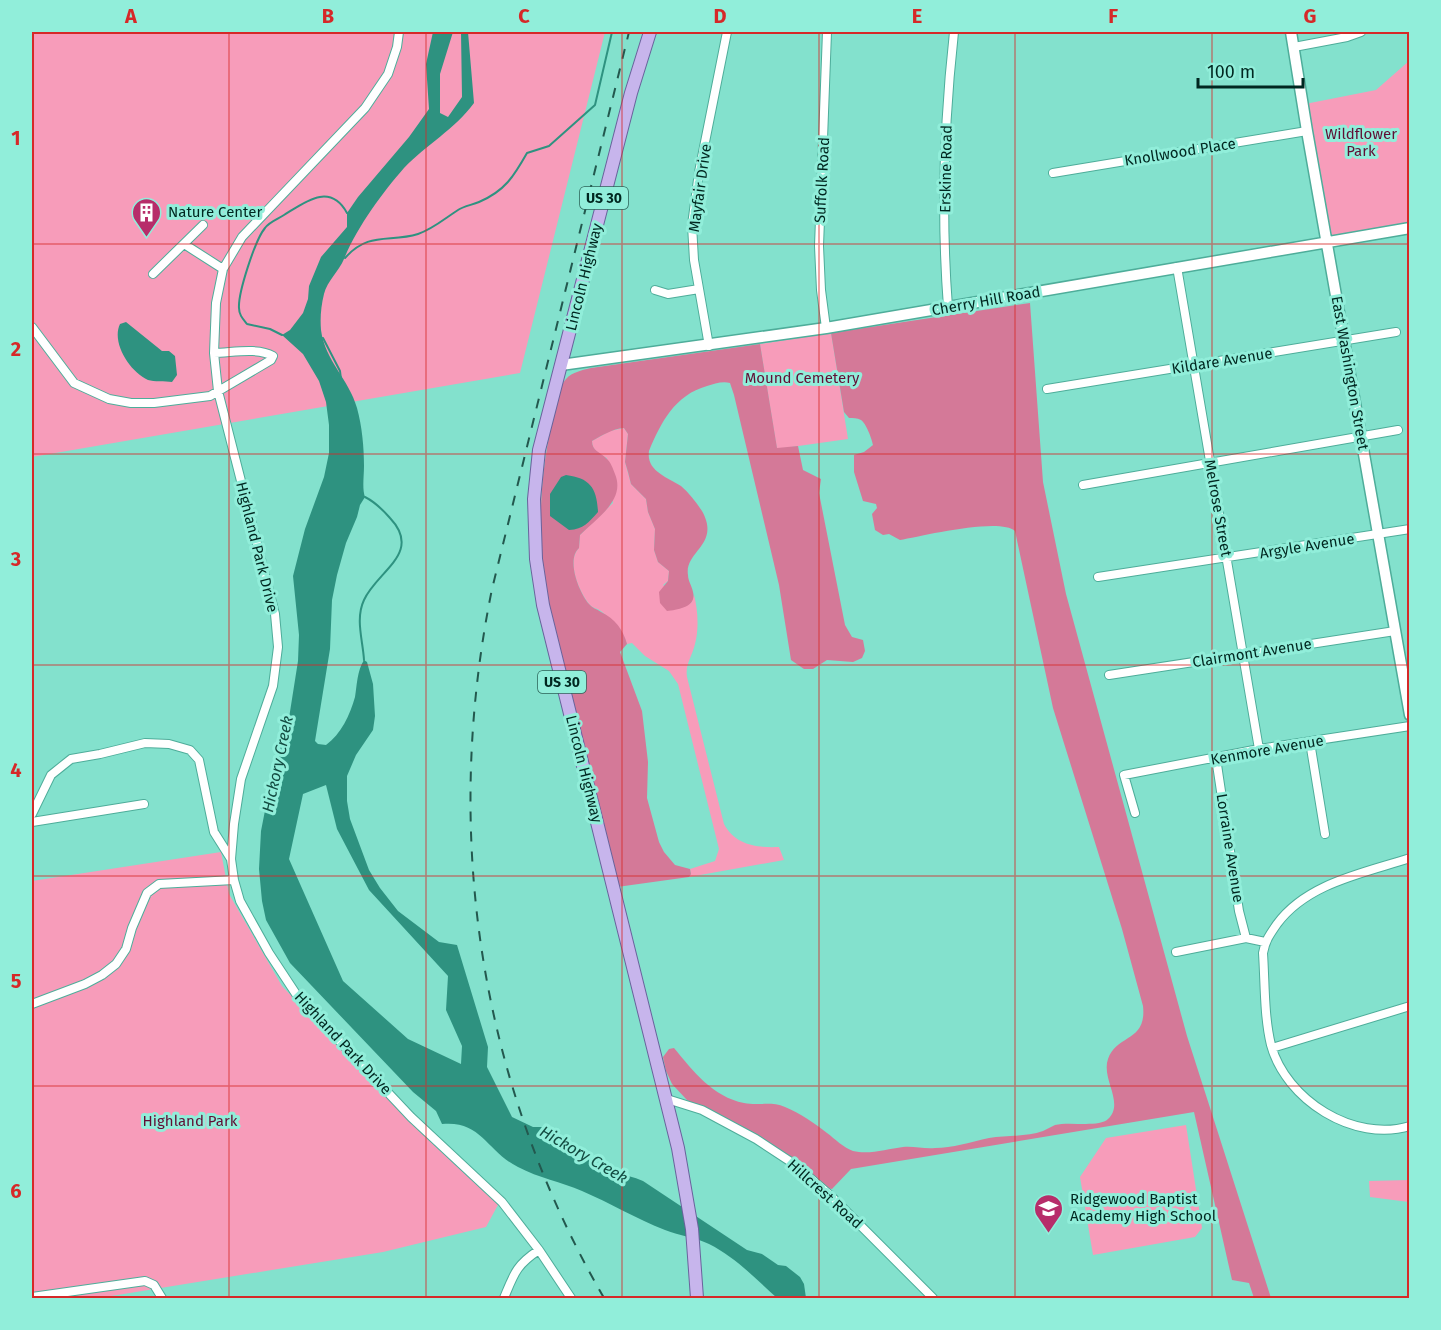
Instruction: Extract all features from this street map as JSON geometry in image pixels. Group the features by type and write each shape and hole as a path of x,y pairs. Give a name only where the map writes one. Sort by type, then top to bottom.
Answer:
{"main road":[{"name":"Lincoln Highway","path":"651,32 631,93 539,450 534,499 538,570 543,605 667,1099 694,1245 696,1299"}],"street":[{"name":"Highland Park Drive","path":"399,32 397,47 388,74 365,108 242,237 223,269 216,303 214,353 218,392 275,614 278,647 273,686 241,779 231,859 240,901 269,953 298,997 411,1117 502,1202 539,1250 571,1299"},
{"name":"Mayfair Drive","path":"709,346 694,260 692,225 699,172 727,32"},
{"name":"Suffolk Road","path":"826,328 819,246 827,32"},
{"name":"Erskine Road","path":"948,307 945,154 954,32"},
{"name":"East Washington Street","path":"1291,32 1410,715"},
{"path":"1294,47 1347,37 1361,32"},
{"name":"Knollwood Place","path":"1053,173 1307,131"},
{"path":"153,274 203,225"},
{"name":"Cherry Hill Road","path":"561,365 826,328 1410,228"},
{"path":"184,244 223,269"},
{"name":"Melrose Street","path":"1177,267 1259,749"},
{"path":"655,290 668,294 699,289"},
{"path":"32,327 74,383 109,399 131,403 154,404 210,396 271,360 273,356 269,353 252,352 214,353"},
{"name":"Kildare Avenue","path":"1047,388 1396,332"},
{"path":"1083,485 1398,430"},
{"name":"Argyle Avenue","path":"1098,577 1410,529"},
{"name":"Clairmont Avenue","path":"1109,675 1395,631"},
{"name":"Kenmore Avenue","path":"1134,813 1125,776 1259,749 1410,726"},
{"path":"1310,742 1325,834"},
{"path":"32,814 51,775 71,759 145,743 169,744 190,750 199,760 214,832 231,859"},
{"name":"Lorraine Avenue","path":"1216,758 1239,911 1246,938"},
{"path":"32,822 144,804"},
{"path":"1410,858 1346,878 1302,899 1284,914 1265,942 1263,953 1268,1032 1272,1048 1287,1078 1297,1091 1317,1108 1341,1121 1362,1127 1410,1126"},
{"path":"32,1004 85,984 116,964 126,949 147,893 159,884 234,880"},
{"path":"1176,952 1246,938 1265,942"},
{"path":"1272,1048 1410,1006"},
{"name":"Hillcrest Road","path":"667,1099 702,1110 756,1139 794,1164 831,1196 933,1299"},
{"path":"504,1299 517,1268 523,1260 539,1250"},
{"path":"32,1297 145,1281 154,1285 162,1299"}],"green space":[{"path":"32,32 605,32 520,373 32,457"},
{"name":"Wildflower Park","path":"1409,61 1409,226 1328,239 1305,104 1376,90"},
{"name":"Mound Cemetery","path":"831,333 848,439 777,449 760,344"},
{"path":"624,428 628,434 625,462 631,484 646,499 648,512 655,529 654,550 658,562 669,571 668,581 663,585 691,603 694,595 697,632 688,664 687,677 724,824 734,837 747,844 779,847 784,860 689,877 690,869 715,861 719,849 678,684 669,671 645,656 632,643 627,644 612,622 601,611 589,604 575,576 574,560 579,548 580,535 613,503 607,458 595,449 592,441 610,431"},
{"name":"Highland Park","path":"221,852 229,894 282,986 409,1120 499,1203 486,1227 383,1252 99,1298 32,1298 32,881"},
{"path":"1186,1125 1202,1228 1195,1237 1093,1255 1080,1177 1106,1138"},
{"path":"1409,1180 1409,1202 1370,1197 1369,1181"}],"shaded area":[{"path":"1030,303 1043,482 1066,594 1187,1036 1271,1298 1254,1298 1249,1283 1232,1280 1194,1112 851,1169 832,1189 826,1188 777,1148 687,1100 672,1084 666,1071 663,1057 669,1049 674,1048 704,1082 723,1095 744,1103 775,1104 785,1107 812,1122 846,1148 859,1152 903,1147 931,1148 962,1145 989,1138 1036,1133 1061,1124 1104,1122 1113,1113 1114,1098 1107,1075 1108,1059 1112,1051 1136,1032 1140,1026 1143,1006 1122,929 1053,708 1015,531 1007,527 978,527 900,540 875,530 872,514 877,508 876,504 863,501 854,472 854,455 864,452 873,445 863,422 849,418 844,412 831,333"},
{"path":"760,344 777,448 798,446 803,470 821,479 819,493 845,625 852,637 863,640 865,651 862,658 853,662 827,660 813,669 804,669 791,660 779,585 730,383 707,386 686,396 670,411 649,451 649,458 654,468 687,492 702,511 707,523 705,540 688,567 693,597 686,607 667,611 660,603 659,592 668,581 669,571 658,562 654,550 655,529 648,512 646,499 631,484 625,462 628,434 624,428 592,441 595,449 612,466 617,483 616,492 608,508 580,535 579,548 574,560 575,576 589,604 614,621 621,629 627,644 620,652 642,711 648,762 647,798 659,842 675,865 690,869 691,874 689,877 617,887 543,584 541,539 543,475 559,393 568,377 588,369"}],"water":[{"path":"433,32 453,32 440,74 440,113 448,117 462,97 461,32 468,32 474,103 458,121 404,168 387,189 355,236 328,285 322,303 323,341 332,361 349,388 359,415 363,444 365,497 346,543 337,575 332,600 330,649 315,741 326,745 344,724 353,704 364,660 367,662 373,684 375,716 373,730 356,755 347,776 350,819 369,870 398,911 439,942 457,945 488,1047 487,1067 512,1117 533,1127 543,1127 584,1150 589,1155 589,1165 643,1181 747,1250 762,1254 778,1265 786,1266 800,1277 804,1284 806,1298 777,1298 719,1249 665,1230 582,1191 526,1171 507,1161 475,1132 455,1124 442,1124 436,1111 413,1092 290,963 266,920 259,869 261,831 269,790 289,718 298,661 299,635 293,576 305,529 324,477 329,453 326,402 319,381 303,354 282,335 290,330 303,313 308,299 309,286 321,257 347,227 347,213 429,109 426,64","holes":["326,785 337,829 369,890 448,976 446,1010 462,1046 461,1064 408,1039 343,981 289,859 303,794"]},
{"path":"126,322 162,351 169,351 175,356 177,375 172,382 148,380 129,364 118,340 120,324"},
{"path":"566,475 581,479 591,486 596,497 598,512 582,527 569,530 550,516 550,494 561,477"}],"waterway":[{"path":"345,258 362,244 380,239 408,237 423,232 460,209 488,198 502,188 513,176 527,153 549,146 595,105 612,32"},
{"path":"282,335 270,329 247,324 239,310 244,279 261,234 271,222 309,200 317,198 333,198 347,213"},
{"name":"Hickory Creek","path":"323,338 340,371 341,379"},
{"path":"364,660 360,622 361,607 370,590 400,552 402,542 399,530 390,518 379,506 365,497"}],"railway":[{"path":"604,1298 561,1216 527,1131 500,1043 482,954 473,864 471,773 477,681 492,589 629,32"}],"place":[{"name":"Nature Center","path":"147,238"},
{"name":"Ridgewood Baptist Academy High School","path":"1049,1234"}]}
